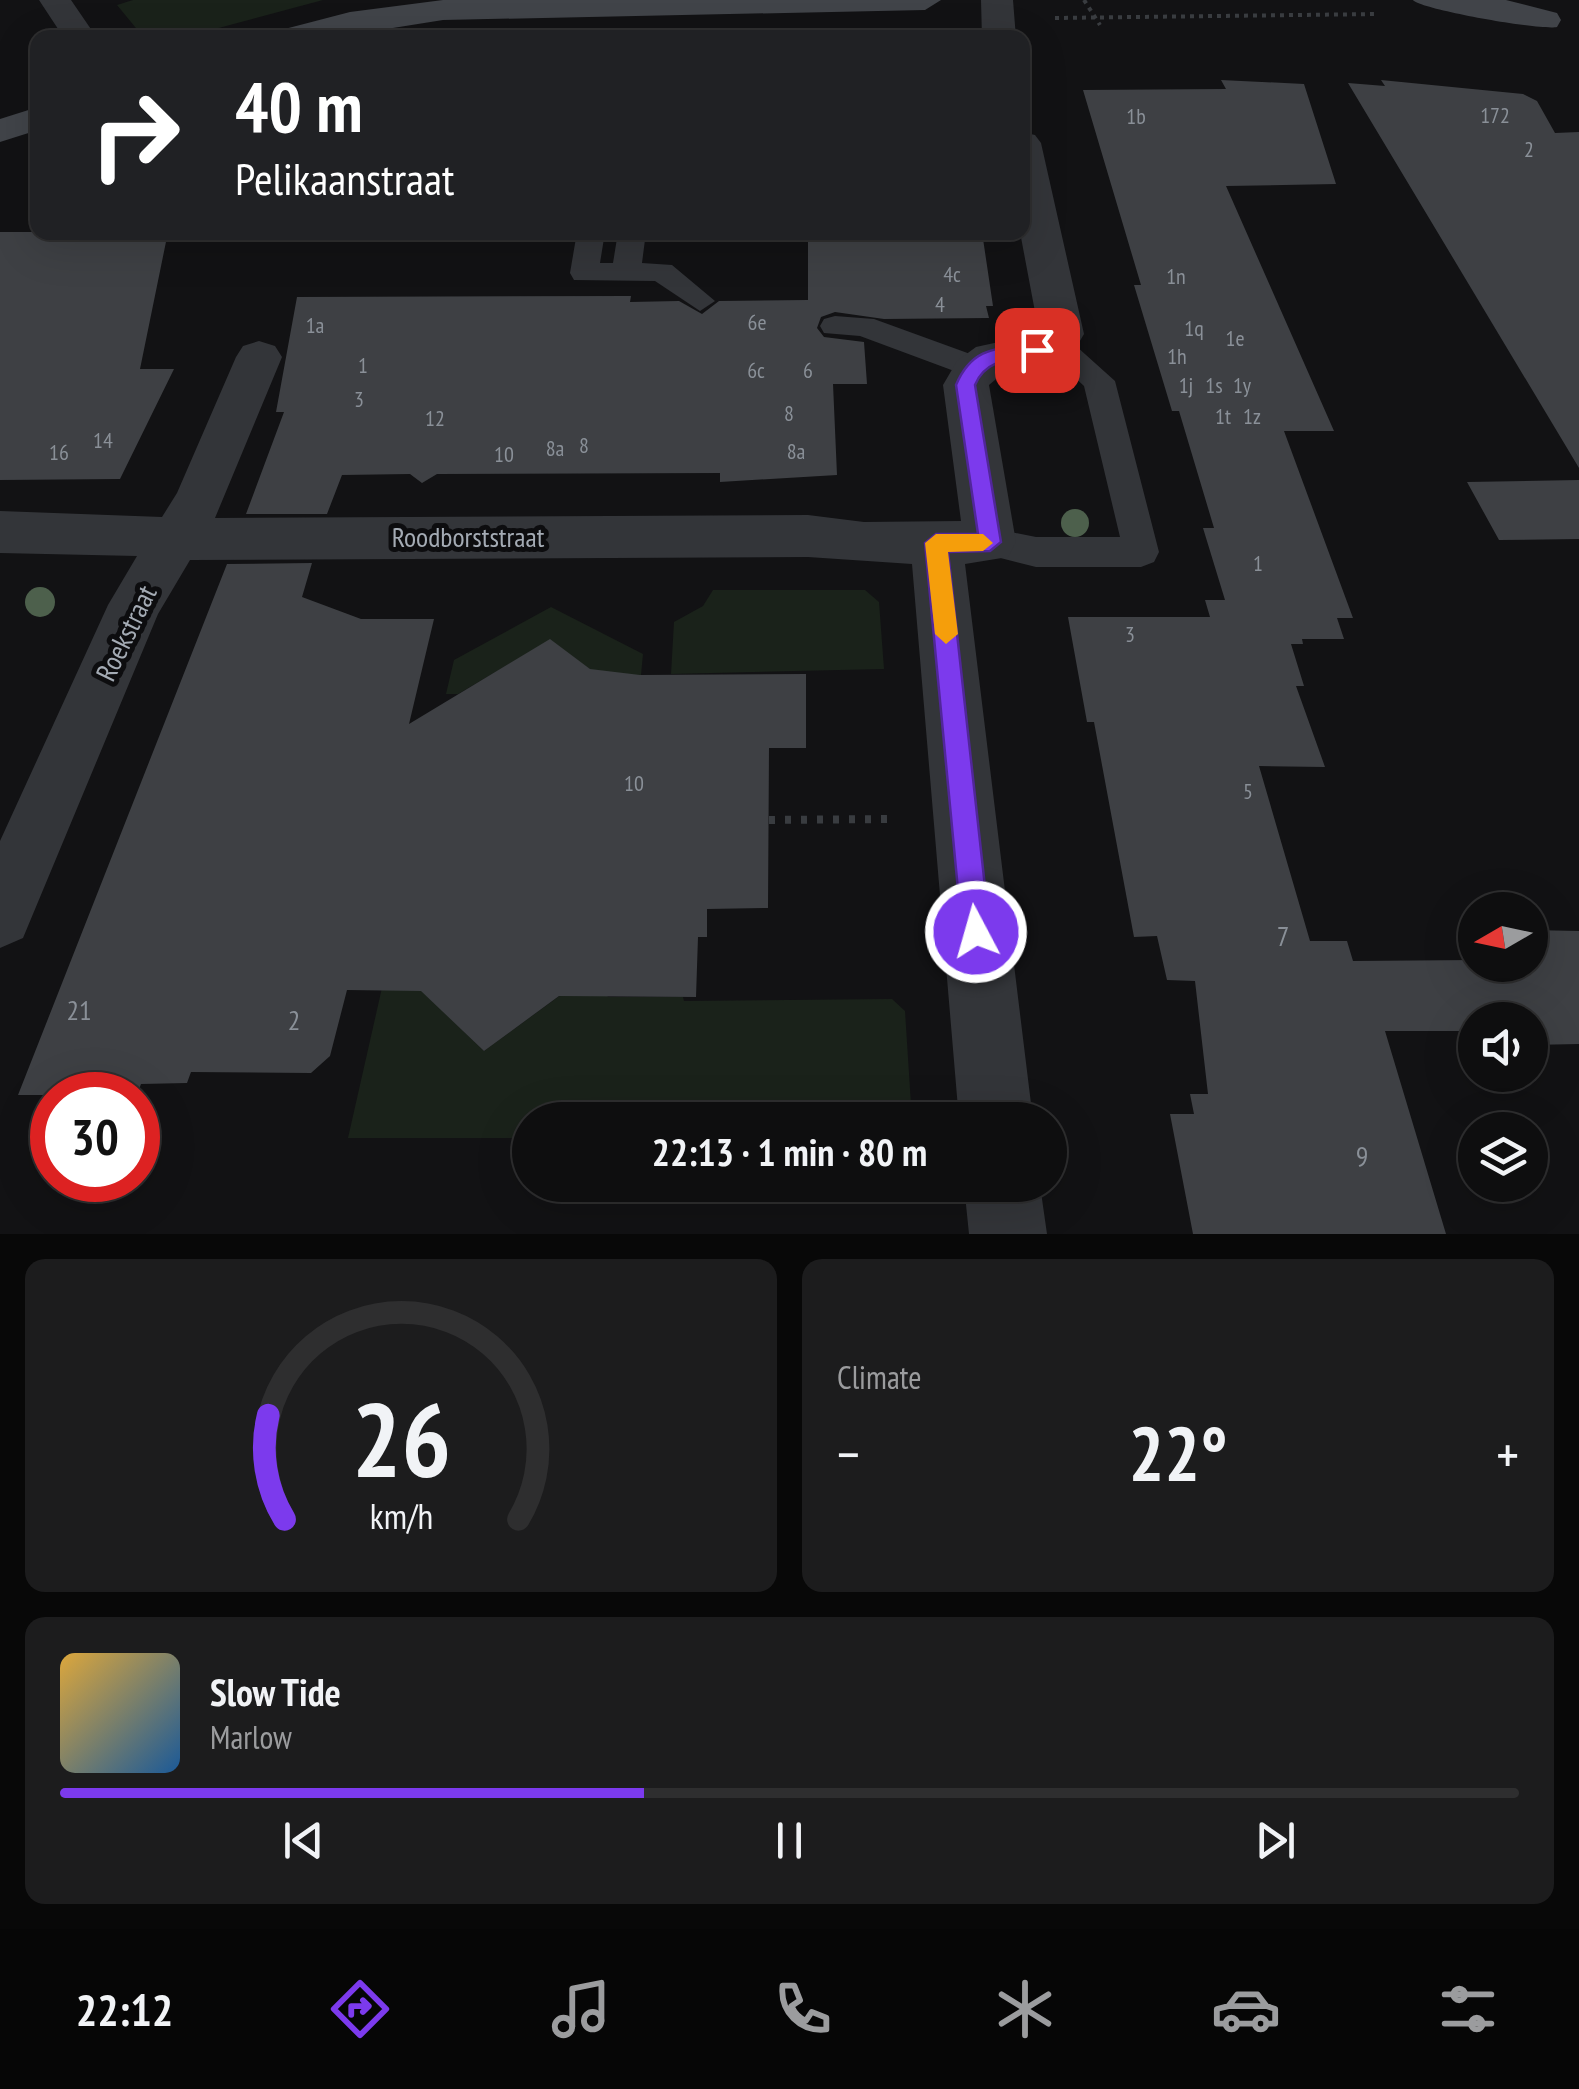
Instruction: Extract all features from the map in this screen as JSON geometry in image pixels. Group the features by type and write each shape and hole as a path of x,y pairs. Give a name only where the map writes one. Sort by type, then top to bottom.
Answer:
{"main road":[{"path":"319,30 406,7 924,0"},
{"path":"1429,0 1499,8 1549,19"},
{"path":"0,131 30,121"}],"street":[{"path":"55,0 76,30"},
{"path":"997,0 999,30"},
{"path":"990,542 966,385 973,367 991,356 1055,345 1062,334 1030,178"},
{"name":"Roekstraat","path":"0,914 135,605 198,502 259,356"},
{"name":"Roodborststraat","path":"0,532 102,532 178,538 808,536 864,543 990,542"},
{"path":"936,543 994,1102"},
{"path":"1004,1202 1008,1234"}],"lane":[{"path":"590,240 584,273 662,272 700,301"},
{"path":"626,272 631,240"},
{"path":"836,326 863,326 973,367"},
{"path":"990,542 1036,552 1141,552 1099,381 1055,345"}],"path":[{"path":"1084,0 1100,26"},
{"path":"1097,17 1386,15"},
{"path":"769,820 964,819"}],"shaded area":[{"path":"133,0 323,0 211,30 138,30 117,5"},
{"path":"713,590 865,590 879,602 884,669 671,674 674,622 703,606"},
{"path":"551,607 643,654 641,675 623,694 550,640 458,694 446,694 454,660"},
{"path":"386,970 400,970 484,1051 595,970 608,997 683,997 684,1001 892,999 905,1011 911,1102 512,1102 512,1138 348,1138"}],"building":[{"path":"1221,80 1304,84 1336,184 1226,186 1334,431 1284,431 1353,618 1337,618 1344,639 1302,639 1303,644 1291,644 1304,686 1296,686 1325,767 1259,766 1310,941 1347,941 1353,961 1458,960 1458,982 1548,982 1548,930 1579,931 1579,1044 1548,1045 1548,1002 1458,1002 1458,1031 1385,1031 1446,1234 1193,1234 1170,1114 1194,1114 1190,1094 1208,1094 1195,981 1167,980 1157,936 1134,937 1094,722 1087,722 1068,617 1210,617 1205,600 1225,600 1203,528 1214,528 1179,411 1172,411 1134,285 1141,285 1083,90 1226,89"},
{"path":"1381,80 1523,94 1537,101 1555,133 1579,132 1579,468 1348,83 1385,86"},
{"path":"0,232 30,232 30,240 166,240 140,369 174,369 120,479 0,480"},
{"path":"808,240 983,240 993,306 986,306 989,318 884,319 835,312 821,317 817,328 824,337 864,342 867,384 833,384 837,475 720,482 720,473 437,474 422,483 410,474 342,475 327,514 246,514 284,412 276,412 297,297 631,296 630,302 679,301 702,314 719,301 808,300"},
{"path":"1579,480 1579,539 1499,540 1467,482"},
{"path":"312,563 302,597 361,619 434,619 409,724 550,639 590,669 640,675 806,674 806,748 769,748 768,908 707,909 707,937 698,937 696,997 559,996 484,1051 421,991 347,990 330,1056 311,1073 191,1072 187,1083 160,1084 160,1072 30,1072 30,1095 18,1095 227,564"}],"slow traffic":[{"path":"946,634 936,543 983,543"}],"route":[{"path":"976,932 936,543 990,542 966,385 973,367 991,356 1037,350"}]}
